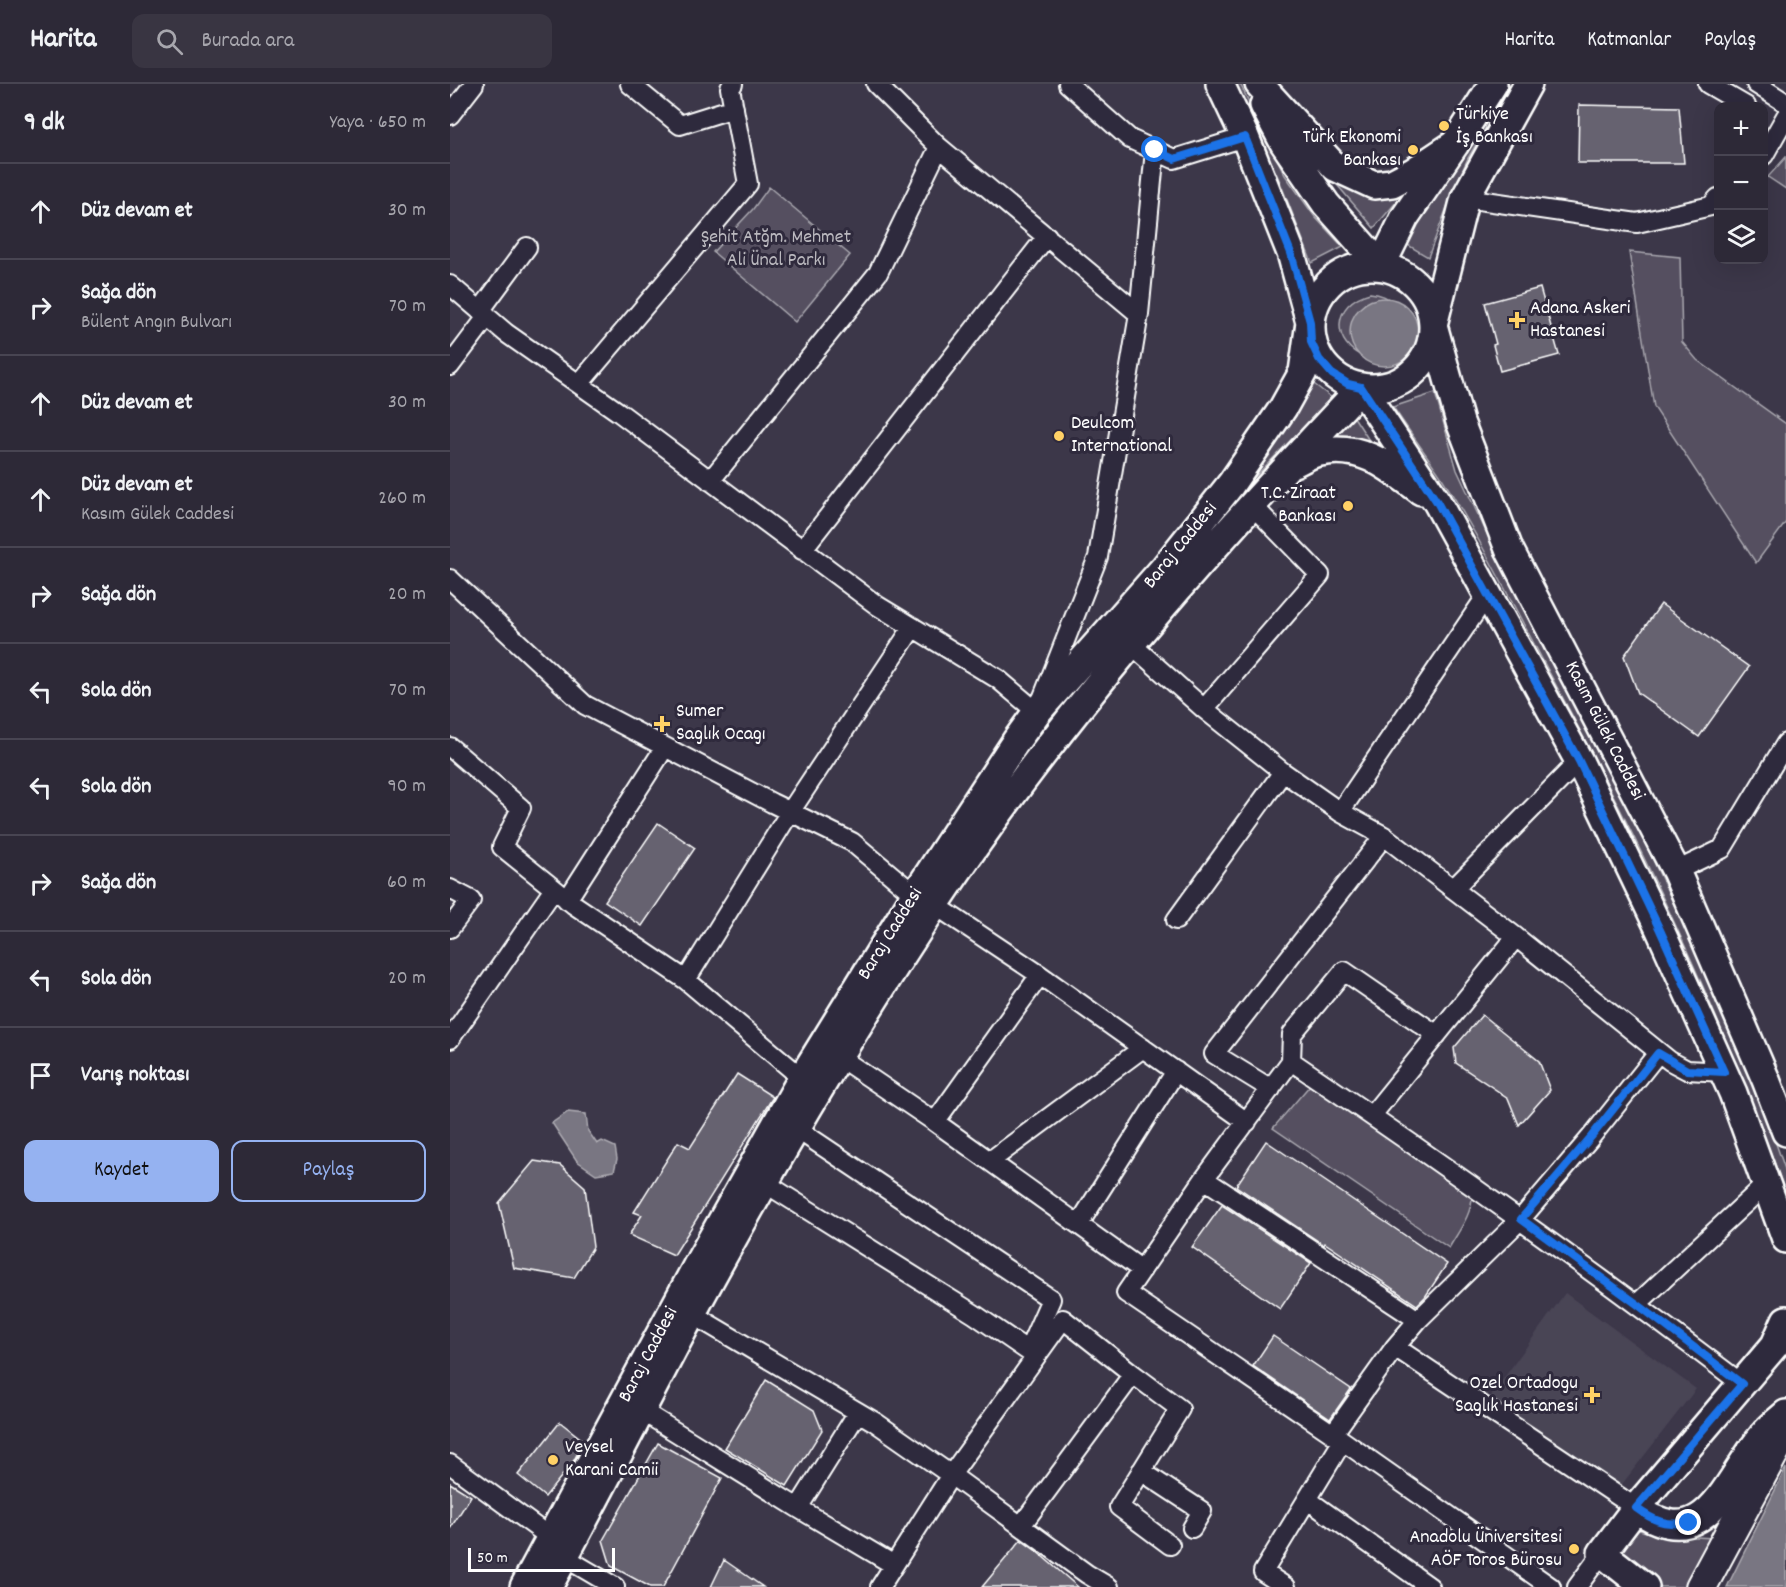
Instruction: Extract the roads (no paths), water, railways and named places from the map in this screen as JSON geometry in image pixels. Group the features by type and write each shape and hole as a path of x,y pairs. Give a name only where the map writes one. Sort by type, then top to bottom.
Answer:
{"main road":[{"path":"1220,84 1245,137 1291,253 1310,322 1311,342 1319,359 1332,374 1348,384 1361,387 1387,387 1405,380 1420,365 1430,346 1433,325 1465,198 1528,84"},
{"path":"1253,84 1284,143 1326,204 1381,266"},
{"path":"1259,84 1335,167 1374,185 1392,183 1455,144"},
{"path":"1381,266 1404,217 1493,84"},
{"path":"1310,322 1315,303 1325,287 1340,274 1359,267 1381,266 1401,273 1418,286 1429,304 1433,325"},
{"name":"Baraj Caddesi","path":"524,1587 558,1547 642,1411 692,1314 765,1183 839,1057 1016,741 1038,712 1165,567 1231,484 1283,408 1303,372 1310,322"},
{"name":"Kasım Gülek Caddesi","path":"1433,325 1460,422 1509,549 1676,871 1786,1132"},
{"name":"Baraj Caddesi","path":"548,1587 558,1547 700,1260 802,1078 925,900 1040,756 1131,644 1286,467 1361,387"},
{"name":"Kasım Gülek Caddesi","path":"1361,387 1437,502 1579,761 1660,930 1724,1072 1786,1239"},
{"path":"1286,467 1318,452 1351,449 1384,463 1437,502"},
{"path":"1645,1587 1602,1553 1636,1508 1742,1384 1781,1346 1786,1320"},
{"path":"1636,1508 1651,1519 1668,1525 1689,1523 1711,1511 1765,1433 1786,1414"},
{"path":"1701,1587 1786,1429"}],"street":[{"path":"450,115 474,84"},
{"path":"630,84 680,125 734,108"},
{"path":"579,384 748,184 730,88 733,84"},
{"path":"876,84 939,147 1139,314"},
{"path":"1068,84 1130,140 1174,159 1245,137"},
{"path":"1708,84 1739,102"},
{"path":"1756,84 1786,103"},
{"path":"1768,146 1779,122"},
{"path":"710,481 878,273 939,147"},
{"path":"450,285 506,333 579,384 878,606 998,679 1038,712 1098,557 1139,314 1155,150"},
{"path":"1465,198 1637,223 1711,206 1714,203"},
{"path":"802,550 1047,237"},
{"path":"450,366 527,247"},
{"path":"1204,709 1320,574 1252,505"},
{"path":"450,579 585,705 852,842 925,900 1040,975 1247,1122"},
{"path":"1340,812 1487,595"},
{"path":"686,980 790,812 913,627"},
{"path":"1131,644 1204,709 1283,772 1340,812 1384,836 1516,937 1658,1053 1687,1070 1724,1072"},
{"path":"1676,871 1722,849 1786,743"},
{"path":"450,747 520,808 502,846 561,894 686,980 802,1078"},
{"path":"450,1039 561,894 665,747"},
{"path":"1453,889 1579,761"},
{"path":"1176,920 1283,772"},
{"path":"1271,1089 1214,1054 1384,836"},
{"path":"450,889 471,900 450,928"},
{"path":"1372,1115 1516,937"},
{"path":"1437,1035 1344,971 1292,1034 1291,1061 1204,1179 1126,1293 1551,1587"},
{"path":"935,1122 1040,975"},
{"path":"990,1161 1143,1048"},
{"path":"1286,1587 1263,1572 1308,1500 1338,1438 1395,1347 1418,1320 1521,1219 1658,1053"},
{"path":"839,1057 1142,1269"},
{"path":"1291,1061 1521,1219 1742,1384"},
{"path":"1079,1224 1176,1071"},
{"path":"765,1183 974,1314 1028,1351 1051,1299 797,1129"},
{"path":"1204,1179 1418,1320"},
{"path":"1637,1304 1766,1184"},
{"path":"692,1314 858,1412 951,1475 1098,1584"},
{"path":"880,1587 951,1475 1064,1319 1180,1409 1119,1507 1170,1545"},
{"path":"1395,1347 1636,1508"},
{"path":"1021,1526 1133,1374"},
{"path":"642,1411 894,1565"},
{"path":"798,1508 858,1412"},
{"path":"450,1464 558,1547 615,1587"},
{"path":"1141,1471 1202,1511 1192,1528"},
{"path":"1308,1500 1430,1587"},
{"path":"1577,1587 1602,1553"}],"place":[{"name":"Türkiye İş Bankası","path":"1444,126"},
{"name":"Türk Ekonomi Bankası","path":"1413,150"},
{"name":"Adana Askeri Hastanesi","path":"1517,320"},
{"name":"Deulcom International","path":"1059,436"},
{"name":"T.C. Ziraat Bankası","path":"1348,506"},
{"name":"Sumer Saglık Ocagı","path":"662,724"},
{"name":"Ozel Ortadogu Saglık Hastanesi","path":"1592,1395"},
{"name":"Veysel Karani Camii","path":"553,1460"},
{"name":"Anadolu Üniversitesi AÖF Toros Bürosu","path":"1574,1549"}],"park label":[{"name":"Şehit Atğm. Mehmet Ali Ünal Parkı","path":"776,250"}]}
